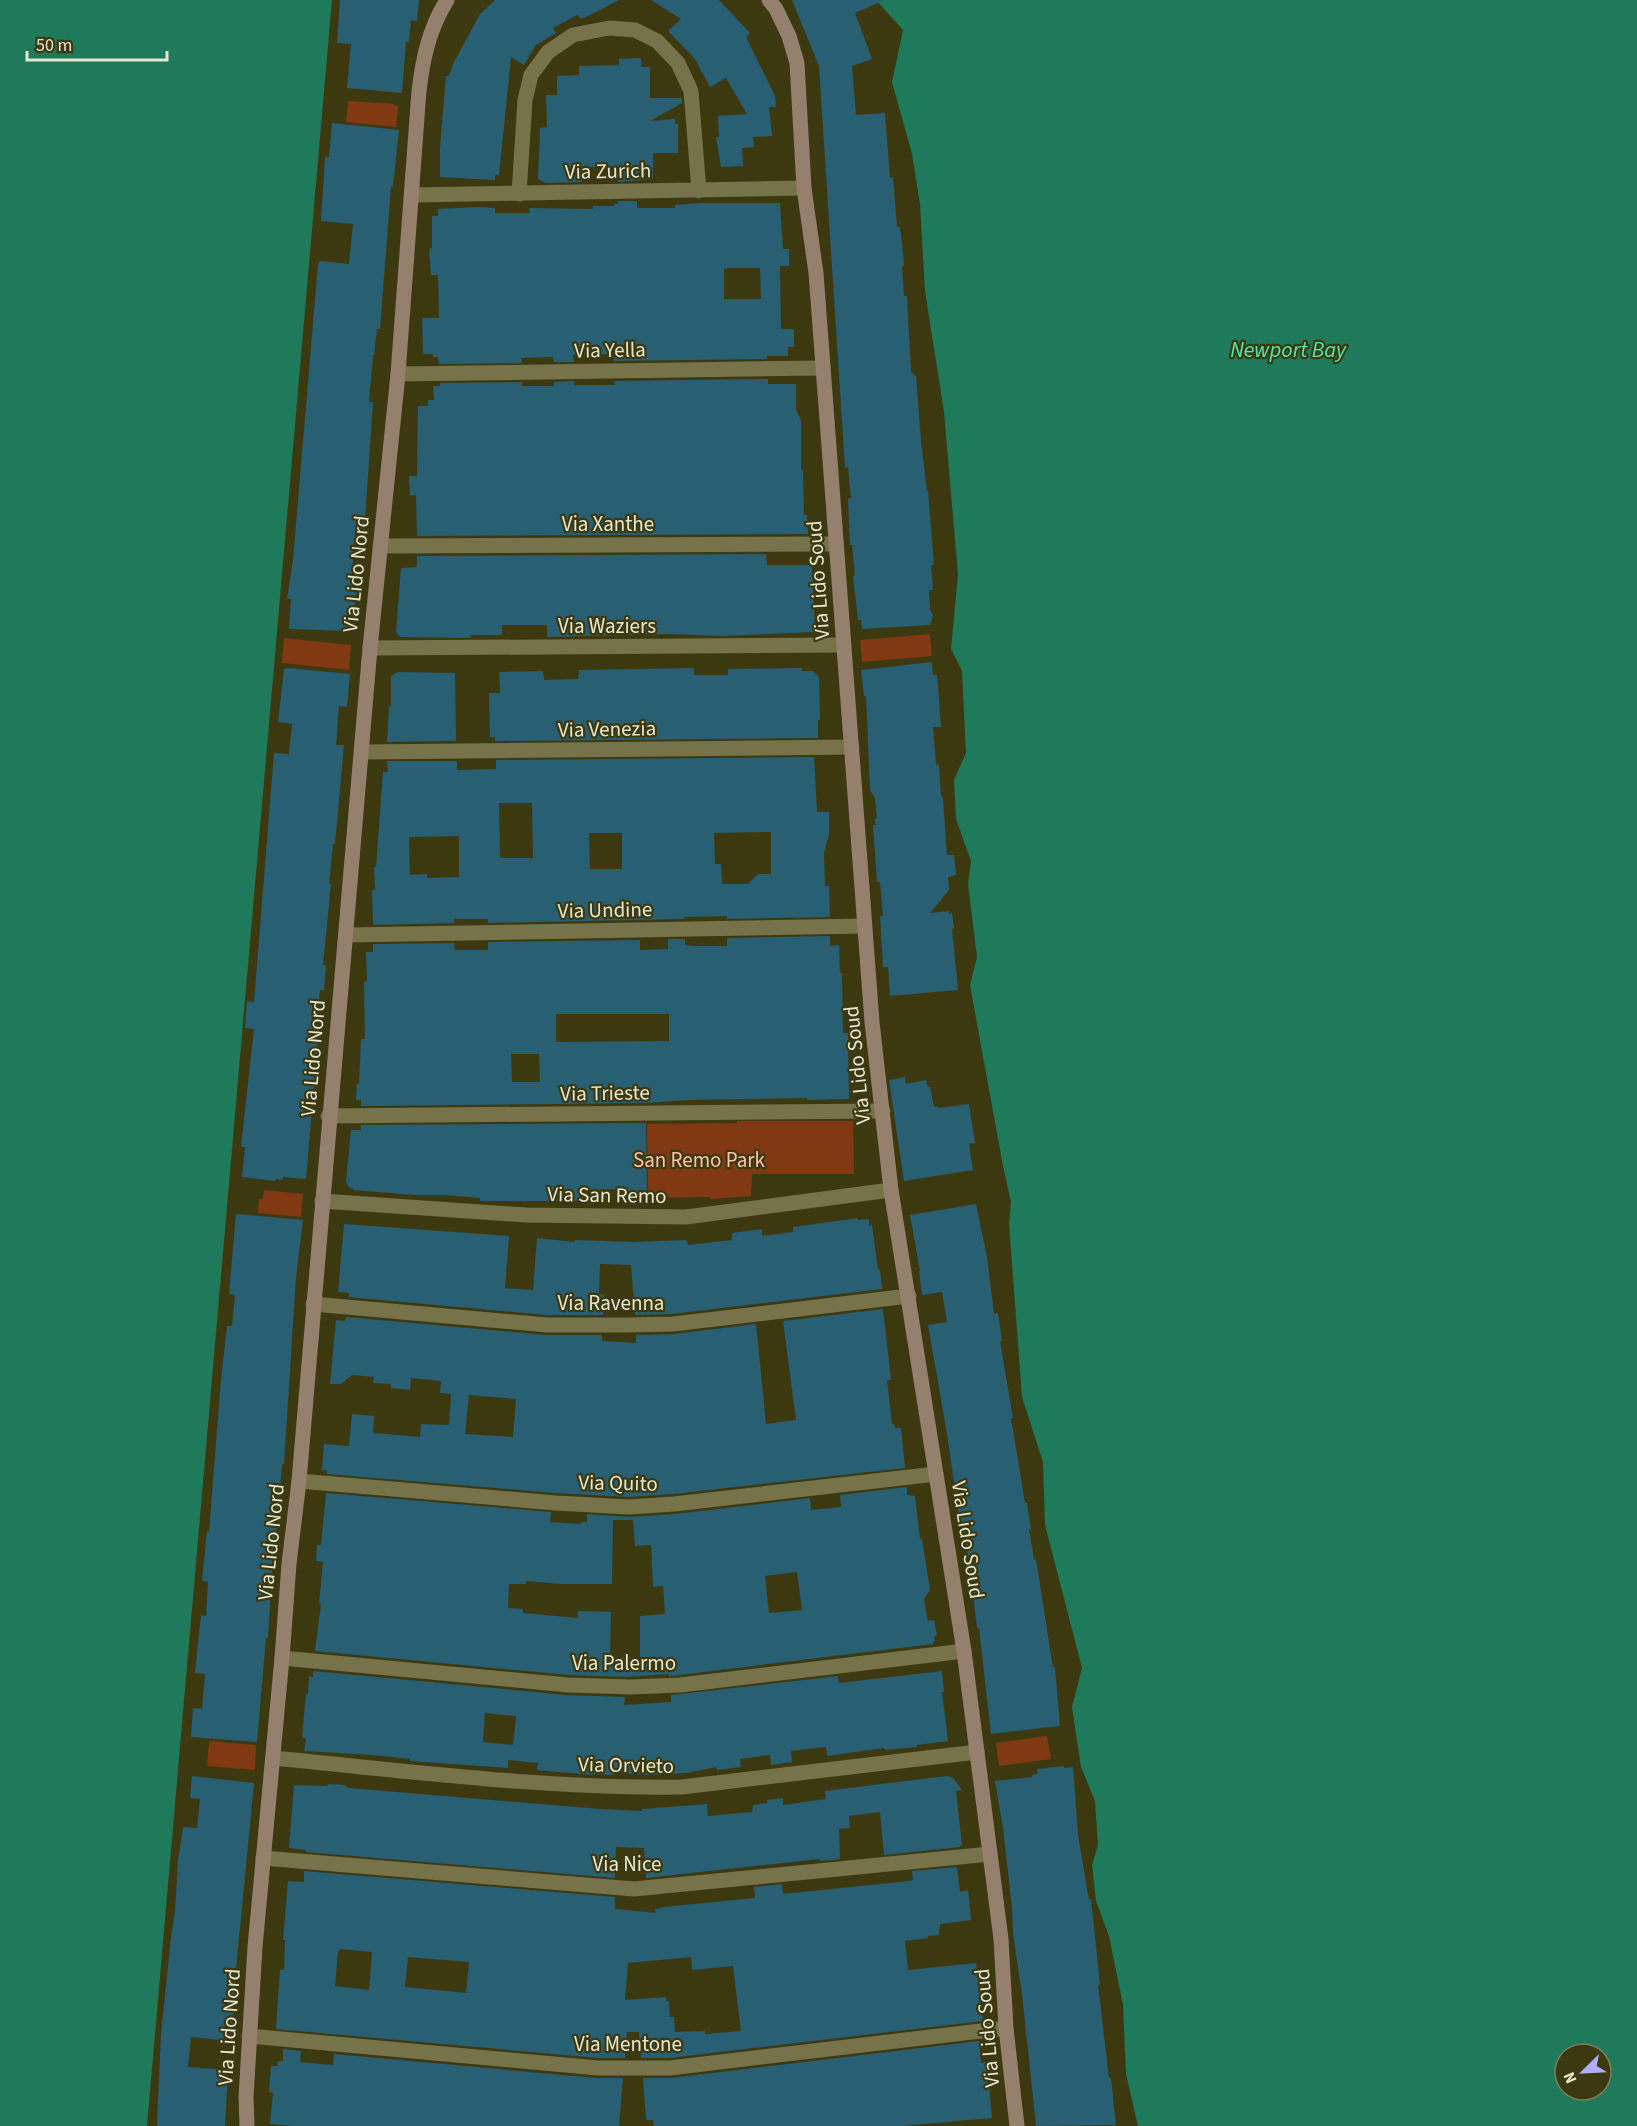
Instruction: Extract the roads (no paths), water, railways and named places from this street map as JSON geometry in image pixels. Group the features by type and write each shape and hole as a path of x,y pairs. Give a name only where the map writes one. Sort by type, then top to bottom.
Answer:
{"street":[{"name":"Via Lido Nord","path":"247,2126 249,2036 263,1858 289,1564 299,1481 328,1116 347,935 370,648 398,374 419,91 424,56 432,25 447,0"},
{"name":"Via Lido Soud","path":"769,0 789,36 797,63 804,188 816,273 872,1022 891,1190 964,1651 1001,1939 1006,2028 1017,2126"},
{"path":"519,194 525,100 531,75 548,52 573,35 609,28 635,30 657,41 678,63 691,91 699,190"},
{"name":"Via Zurich","path":"412,195 804,188"},
{"name":"Via Yella","path":"398,374 823,368"},
{"name":"Via Xanthe","path":"380,546 836,544"},
{"name":"Via Waziers","path":"370,648 844,645"},
{"name":"Via Venezia","path":"362,752 852,747"},
{"name":"Via Undine","path":"347,935 864,926"},
{"name":"Via Trieste","path":"328,1116 883,1111"},
{"name":"Via San Remo","path":"322,1201 526,1215 686,1216 891,1190"},
{"name":"Via Ravenna","path":"313,1304 548,1324 627,1325 673,1324 909,1296"},
{"name":"Via Quito","path":"299,1481 629,1507 674,1504 936,1474"},
{"name":"Via Palermo","path":"282,1658 568,1685 631,1687 680,1685 964,1651"},
{"name":"Via Orvieto","path":"273,1758 574,1786 633,1788 682,1787 977,1752"},
{"name":"Via Nice","path":"263,1858 634,1889 990,1854"},
{"name":"Via Mentone","path":"249,2036 597,2068 670,2068 1006,2028"}],"water":[{"path":"0,0 332,0 147,2126 0,2126"},
{"name":"Newport Bay","path":"876,0 1637,0 1637,2126 1138,2126 1126,2074 1123,2005 1109,1936 1096,1901 1092,1865 1098,1845 1095,1801 1081,1767 1072,1707 1082,1668 1045,1525 1043,1462 1022,1397 1009,1224 1011,1202 970,985 977,957 968,884 971,861 956,819 954,780 966,753 962,671 951,649 958,574 944,412 925,291 920,204 912,154 892,82 903,30"}],"park label":[{"name":"San Remo Park","path":"699,1160"}]}
